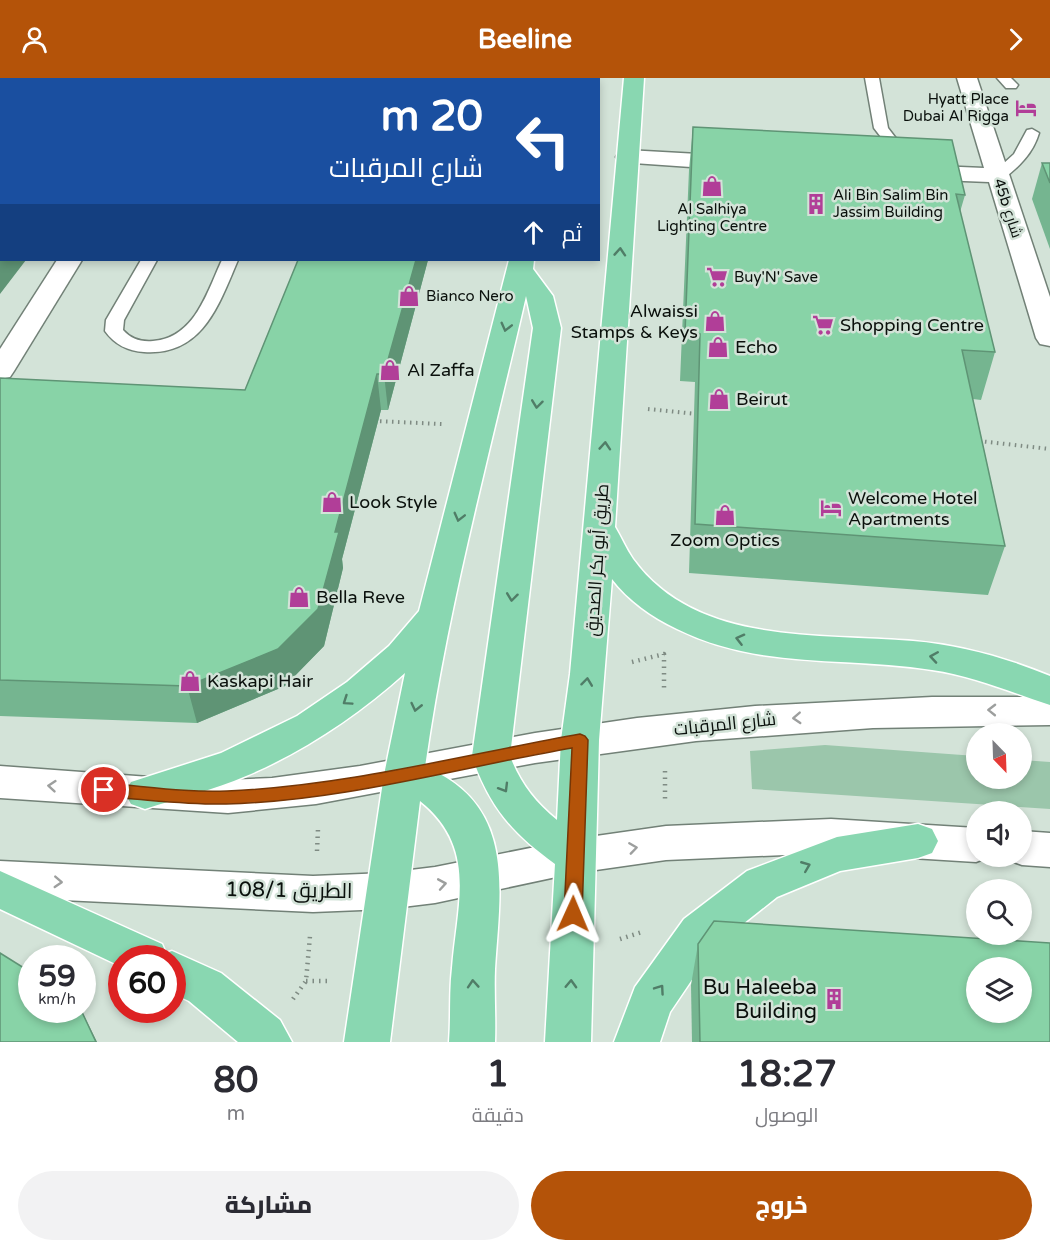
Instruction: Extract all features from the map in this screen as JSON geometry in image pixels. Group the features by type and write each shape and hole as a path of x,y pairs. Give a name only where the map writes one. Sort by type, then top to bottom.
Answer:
{"main road":[{"name":"طريق أبو بكر الصديق","path":"568,1042 580,740 588,674 634,78"},
{"path":"367,1042 403,775 435,617 521,265"},
{"path":"521,265 541,297 546,313 547,328 491,756 498,779 515,807 541,832 575,856"},
{"path":"599,526 621,566 653,600 699,627 740,640 784,648 915,654 960,661 1004,673 1050,691"},
{"path":"145,794 233,765 310,726 360,692 402,655 435,617"},
{"path":"403,775 434,790 461,814 478,846 481,877 472,977 474,1003 472,1042"},
{"path":"637,1042 651,1002 699,933 762,884 837,854 918,841"},
{"path":"0,889 119,945"},
{"path":"186,978 205,987 264,1035 269,1042"}],"street":[{"name":"45b شارع","path":"967,78 1050,339"},
{"path":"627,158 757,164"},
{"path":"875,170 998,176"},
{"path":"1,367 68,261"},
{"name":"شارع المرقبات","path":"403,775 580,740 771,719 911,712 1050,711"},
{"path":"0,782 224,798 285,794 403,775"},
{"path":"575,856 659,844 745,838 831,837 966,844"},
{"path":"1032,849 1050,850"},
{"name":"108/1 الطريق","path":"0,879 313,894 386,891 481,877 575,856"}],"lane":[{"path":"872,78 882,129 891,141 900,171"},
{"path":"871,140 882,129"},
{"path":"998,176 1017,161 1029,145 1032,133"},
{"path":"148,261 115,320 114,331 121,341 136,346 157,347 177,342 192,333 201,322 230,261"}],"path":[{"path":"608,405 704,414"},
{"path":"364,421 481,425"},
{"path":"978,441 1050,448"}],"green space":[{"path":"825,745 966,755 966,789 1032,789 1032,761 1050,762 1050,809 1032,808 1032,801 966,801 966,803 752,789 750,751"}],"building":[{"path":"693,127 952,140 965,195 956,194 995,352 962,350 1005,546 695,524 700,334 685,333"},
{"path":"1042,163 1050,163 1050,183"},
{"path":"298,261 416,261 384,374 377,374 335,532 339,532 318,609 278,649 187,686 0,680 0,378 245,390"},
{"name":"Bu Haleeba Building","path":"714,921 966,938 966,945 1050,943 1050,1042 700,1042 698,944"},
{"path":"0,953 18,964 18,1023 87,1023 96,1042 0,1042"}],"place":[{"name":"Hyatt Place Dubai Al Rigga","path":"1026,108"},
{"name":"Al Salhiya Lighting Centre","path":"712,186"},
{"name":"Ali Bin Salim Bin Jassim Building","path":"816,204"},
{"name":"Buy'N' Save","path":"717,277"},
{"name":"Bianco Nero","path":"409,296"},
{"name":"Alwaissi Stamps & Keys","path":"715,321"},
{"name":"Shopping Centre","path":"823,325"},
{"name":"Echo","path":"718,347"},
{"name":"Al Zaffa","path":"390,370"},
{"name":"Beirut","path":"719,399"},
{"name":"Look Style","path":"332,502"},
{"name":"Welcome Hotel Apartments","path":"831,508"},
{"name":"Zoom Optics","path":"725,515"},
{"name":"Bella Reve","path":"299,597"},
{"name":"Kaskapi Hair","path":"190,681"},
{"name":"Bu Haleeba Building","path":"834,999"}],"route":[{"path":"104,790 224,798 285,794 403,775 580,740 573,914"}]}
